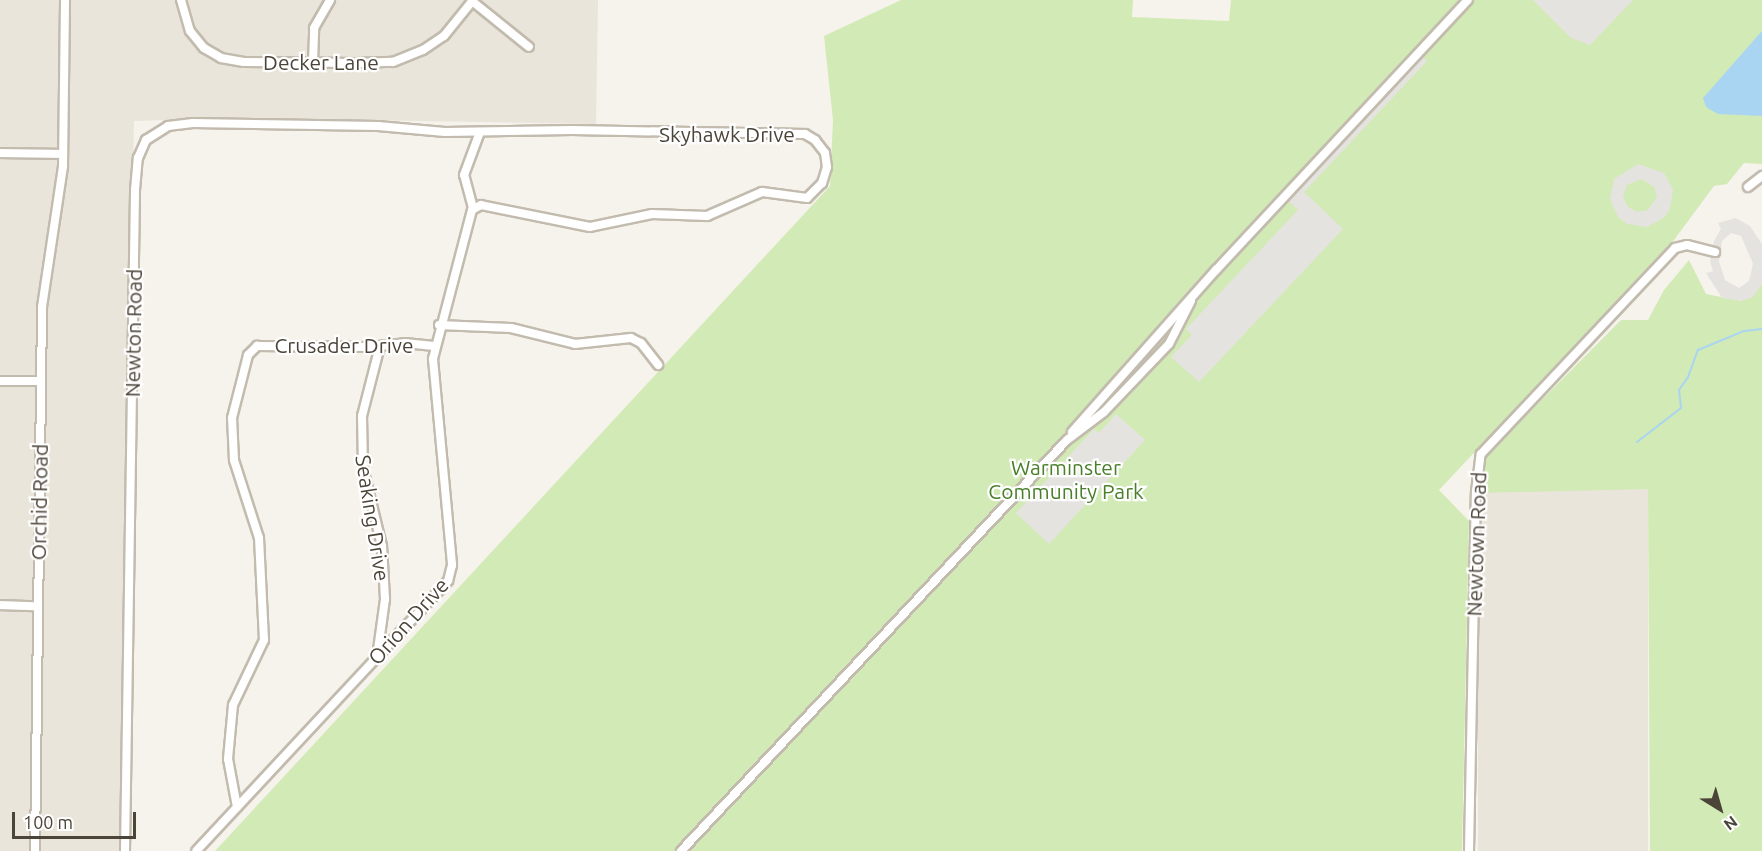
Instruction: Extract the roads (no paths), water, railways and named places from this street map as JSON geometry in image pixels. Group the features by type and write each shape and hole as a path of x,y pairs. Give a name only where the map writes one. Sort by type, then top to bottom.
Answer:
{"street":[{"name":"Orchid Road","path":"35,851 42,307 63,154 65,0"},
{"name":"Decker Lane","path":"181,0 190,31 204,48 221,58 244,62 313,63 393,62 408,57 444,36 473,1"},
{"path":"313,63 314,28 330,0"},
{"path":"681,851 1067,440 1104,412 1169,344 1191,302 1468,0"},
{"path":"473,1 529,47"},
{"name":"Newton Road","path":"125,851 135,190 142,147 159,130 193,123 378,126 465,132"},
{"name":"Skyhawk Drive","path":"465,132 805,134 820,145 827,167 822,183 807,198 756,194 707,216 652,214 583,227 475,207"},
{"path":"480,132 464,175 475,207 439,325 511,328 575,344 631,338 641,343 658,365"},
{"path":"0,153 63,154"},
{"path":"1748,188 1762,176"},
{"name":"Newtown Road","path":"1469,851 1476,492 1481,454 1675,248 1687,245 1715,252"},
{"name":"Orion Drive","path":"196,851 444,587 451,572 434,346 439,325"},
{"name":"Crusader Drive","path":"237,807 228,759 233,705 264,640 260,538 234,460 232,418 248,355 254,347 380,346 405,343 434,346"},
{"name":"Seaking Drive","path":"377,657 385,599 382,546 363,468 362,416 380,346"},
{"path":"0,381 41,381"},
{"path":"0,605 38,606"}],"water":[{"path":"1762,31 1762,116 1718,114 1706,107 1703,98"}],"waterway":[{"path":"1637,442 1681,408 1679,390 1688,377 1698,350 1744,331 1762,329"}],"park label":[{"name":"Warminster Community Park","path":"1066,479"}]}
